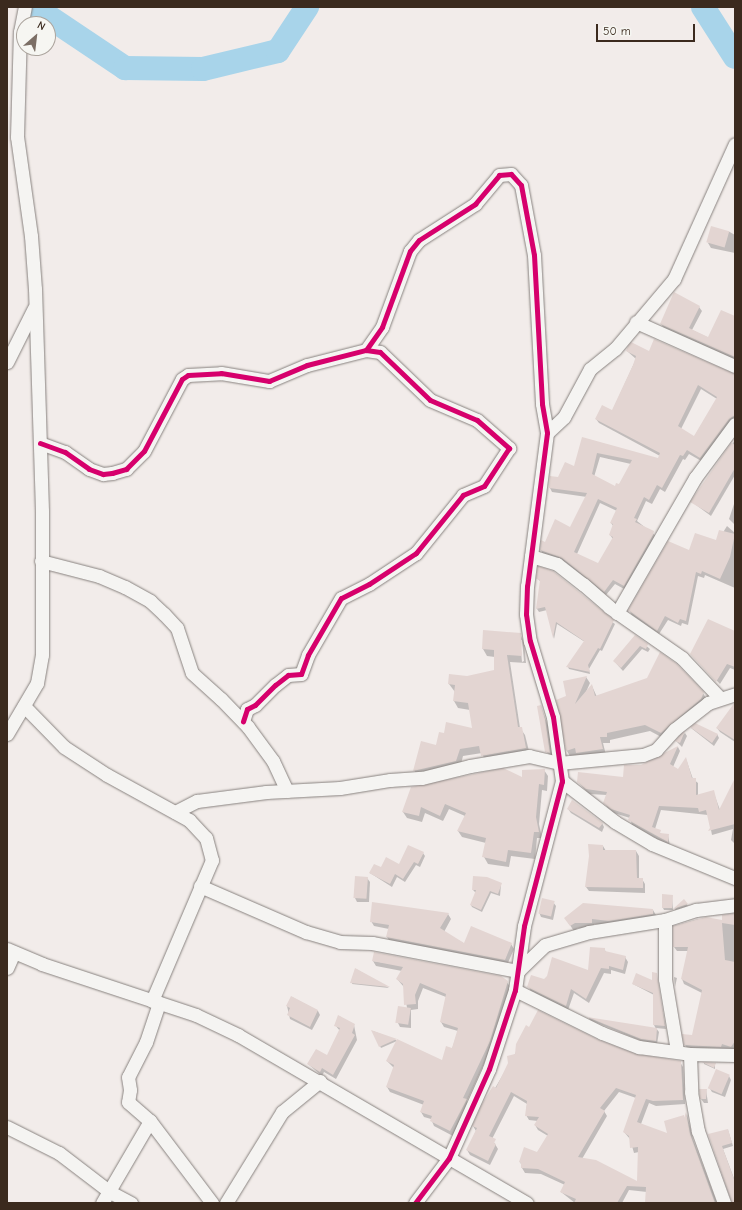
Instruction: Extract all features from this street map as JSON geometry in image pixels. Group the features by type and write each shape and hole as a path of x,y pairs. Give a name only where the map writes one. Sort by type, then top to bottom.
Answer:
{"street":[{"path":"7,734 37,683 41,670 42,561 40,443 31,236 17,137 20,32 25,7"},
{"path":"548,433 564,417 590,369 615,348 674,279 735,144"},
{"path":"366,350 382,327 410,251 419,240 475,204 499,175 512,174 521,185 534,254 542,404 548,433 531,556 526,614 530,641 553,717 562,781 524,926 515,990 489,1069 449,1158 415,1203"},
{"path":"7,362 34,308"},
{"path":"636,322 735,366"},
{"path":"40,443 65,452 90,469 104,474 119,471 126,469 144,451 182,379 188,375 221,373 269,381 307,365 366,350 380,352 430,400 477,420 509,448 484,486 463,495 416,553 369,584 341,598 308,655 301,674 288,675 275,685 255,705 247,709 243,721"},
{"path":"617,613 695,478 731,438 735,424"},
{"path":"531,556 557,564 617,613 682,658 720,698"},
{"path":"42,561 99,576 150,601 177,628 192,673 243,721 273,761 287,791"},
{"path":"174,812 197,801 287,791 340,788 390,780 422,778 470,766 529,756 559,763 626,758 656,750 675,729 708,703 735,694"},
{"path":"24,706 64,747 107,775 174,812 199,828 211,850 212,860 200,886 156,1002 146,1042 128,1077 130,1090 128,1102 150,1120 212,1203"},
{"path":"562,781 615,822 652,844 735,878"},
{"path":"200,886 306,932 340,942 372,943 518,970"},
{"path":"518,970 545,945 590,932 665,920 696,910 735,905"},
{"path":"665,920 665,979 683,1052 698,1131 724,1203"},
{"path":"7,968 10,950 42,964 196,1015 238,1035 320,1081 527,1203"},
{"path":"515,990 639,1047 683,1052 735,1055"},
{"path":"226,1203 282,1112 320,1081"},
{"path":"102,1203 110,1192 150,1120"},
{"path":"7,1127 59,1153 110,1192 130,1203"}],"building":[{"path":"711,226 729,231 725,248 706,242"},
{"path":"674,292 700,306 689,328 708,337 721,310 735,316 735,357 660,324"},
{"path":"654,339 735,374 735,415 729,419 700,458 687,450 683,456 680,455 662,488 657,485 649,500 644,497 634,518 637,519 635,522 654,531 653,535 624,586 613,580 604,592 562,558 540,550 541,540 545,542 555,519 570,527 587,493 549,488 550,476 558,477 565,462 574,466 582,437 658,458 660,453 595,419 602,405 612,410 636,356 626,351 631,342 649,351","holes":["698,385 717,397 694,436 678,426","597,453 632,460 619,484 616,483 615,486 592,474","598,499 617,508 610,523 613,524 609,535 613,537 598,563 574,552"]},
{"path":"731,443 735,445 735,468 709,513 690,502"},
{"path":"719,530 735,534 730,557 720,579 702,571 701,574 696,572 686,621 680,619 678,623 665,616 657,631 628,610 668,541 689,550 695,533 716,540"},
{"path":"538,566 553,571 614,620 600,649 598,648 588,665 590,672 566,667 584,641 556,622 553,638 545,607 536,609 540,580 536,579"},
{"path":"708,619 735,631 735,667 727,664 716,682 690,654"},
{"path":"483,630 521,633 522,656 507,655 518,727 522,727 526,748 481,756 479,746 460,749 456,761 413,771 421,741 436,745 439,732 444,733 446,722 472,728 468,703 453,701 455,685 448,684 449,674 467,676 494,670 494,650 482,649"},
{"path":"635,635 648,644 646,649 640,646 621,668 613,661"},
{"path":"660,652 677,664 704,692 701,699 661,733 645,725 607,733 607,737 600,737 603,749 576,753 575,748 566,751 556,700 566,696 563,681 587,676 575,704 592,684 595,696 647,678"},
{"path":"735,702 735,740 716,728"},
{"path":"541,705 545,719 550,753 545,752 537,706"},
{"path":"695,723 718,734 712,743 690,727"},
{"path":"685,731 680,743 675,741 680,735"},
{"path":"678,746 670,764 678,769 686,757 692,778 696,778 696,795 714,790 719,810 735,778 735,824 708,831 710,828 706,810 699,812 698,808 659,806 652,827 661,830 660,833 669,834 668,842 628,820 630,815 611,809 603,803 607,792 586,789 577,782 578,772 623,777 624,765 641,765"},
{"path":"503,768 522,777 522,770 545,769 544,785 539,784 536,817 539,832 534,832 531,853 508,850 506,862 482,857 486,838 457,831 466,813 445,804 440,816 421,807 419,816 402,812 411,787"},
{"path":"572,800 603,823 599,828 567,809"},
{"path":"588,844 603,845 603,850 636,850 637,878 643,878 643,888 585,887 589,856"},
{"path":"408,845 424,852 418,864 414,862 403,879 395,874 390,884 369,873 374,864 381,867 386,857 399,864"},
{"path":"355,876 368,877 366,899 353,898"},
{"path":"473,876 487,877 502,883 498,894 490,891 481,910 470,905 476,890 472,890"},
{"path":"662,894 673,895 672,908 662,908"},
{"path":"542,898 555,901 551,917 538,914"},
{"path":"684,899 688,904 673,909"},
{"path":"372,902 449,913 440,928 464,943 471,926 512,943 505,960 386,937 389,925 370,922"},
{"path":"583,903 653,909 653,914 609,921 592,919 592,923 575,923 570,926 564,918"},
{"path":"735,913 735,925 722,923 725,960 735,962 735,1041 731,1047 722,1044 721,1047 684,1045 682,1034 692,1035 702,990 681,979 688,947 673,947 673,926 706,917 722,920 722,915"},
{"path":"590,947 605,948 605,951 626,956 623,970 609,966 609,969 601,968 586,999 571,989 566,1006 527,987 531,975 544,979 547,976 552,957 588,970"},
{"path":"374,952 501,976 508,981 490,1041 463,1098 467,1099 450,1131 430,1121 432,1116 420,1112 424,1101 386,1087 394,1065 386,1061 397,1039 442,1060 446,1046 452,1048 458,1028 440,1022 446,994 420,983 415,995 416,1004 404,1005 403,984 396,979 403,967 372,961"},
{"path":"355,968 390,987 350,983"},
{"path":"652,972 657,973 665,1026 653,1025 653,993 632,984 636,973 652,980"},
{"path":"291,996 318,1010 310,1027 287,1015 290,1008 286,1006"},
{"path":"398,1006 411,1008 408,1025 395,1023"},
{"path":"538,1010 599,1040 636,1054 681,1061 683,1100 653,1101 646,1099 637,1122 667,1133 664,1121 684,1115 684,1118 686,1112 690,1134 715,1203 645,1203 646,1187 627,1186 617,1203 574,1203 576,1199 560,1192 565,1182 538,1169 521,1168 521,1163 519,1162 524,1147 537,1152 548,1134 534,1125 539,1117 525,1116 527,1101 511,1092 489,1136 496,1139 494,1143 496,1144 488,1161 466,1150 477,1128 472,1126 482,1104 493,1086 496,1088 508,1063 507,1056 515,1054 516,1044 526,1025 529,1027","holes":["616,1088 636,1095 623,1132 629,1136 630,1148 638,1147 637,1181 596,1160 578,1157 605,1111 600,1108"]},
{"path":"338,1015 355,1024 352,1033 355,1035 333,1075 322,1068 320,1072 307,1064 316,1049 327,1055 340,1028 334,1026"},
{"path":"587,1017 657,1028 656,1041 641,1039"},
{"path":"371,1030 397,1039 379,1047"},
{"path":"702,1062 716,1063 714,1068"},
{"path":"716,1069 730,1075 722,1094 708,1088"},
{"path":"699,1089 707,1089 706,1099 700,1099"},
{"path":"728,1129 732,1143 722,1146 735,1182 735,1203 732,1203 708,1134"}],"waterway":[{"path":"34,7 125,68 203,69 278,51 307,7"},
{"path":"703,7 735,57"}],"cycle path":[{"path":"366,350 382,327 410,251 419,240 475,204 499,175 511,174 521,185 534,255 542,404 547,433 527,586 526,614 530,641 553,717 562,781 524,926 515,990 489,1069 449,1158 415,1203"},
{"path":"40,443 65,452 89,469 103,474 112,473 126,469 144,451 182,379 188,375 221,373 269,381 307,365 366,350 380,352 430,400 477,420 509,448 484,486 463,495 416,553 369,584 341,598 308,655 301,674 288,675 275,685 255,705 247,709 243,721"}]}
